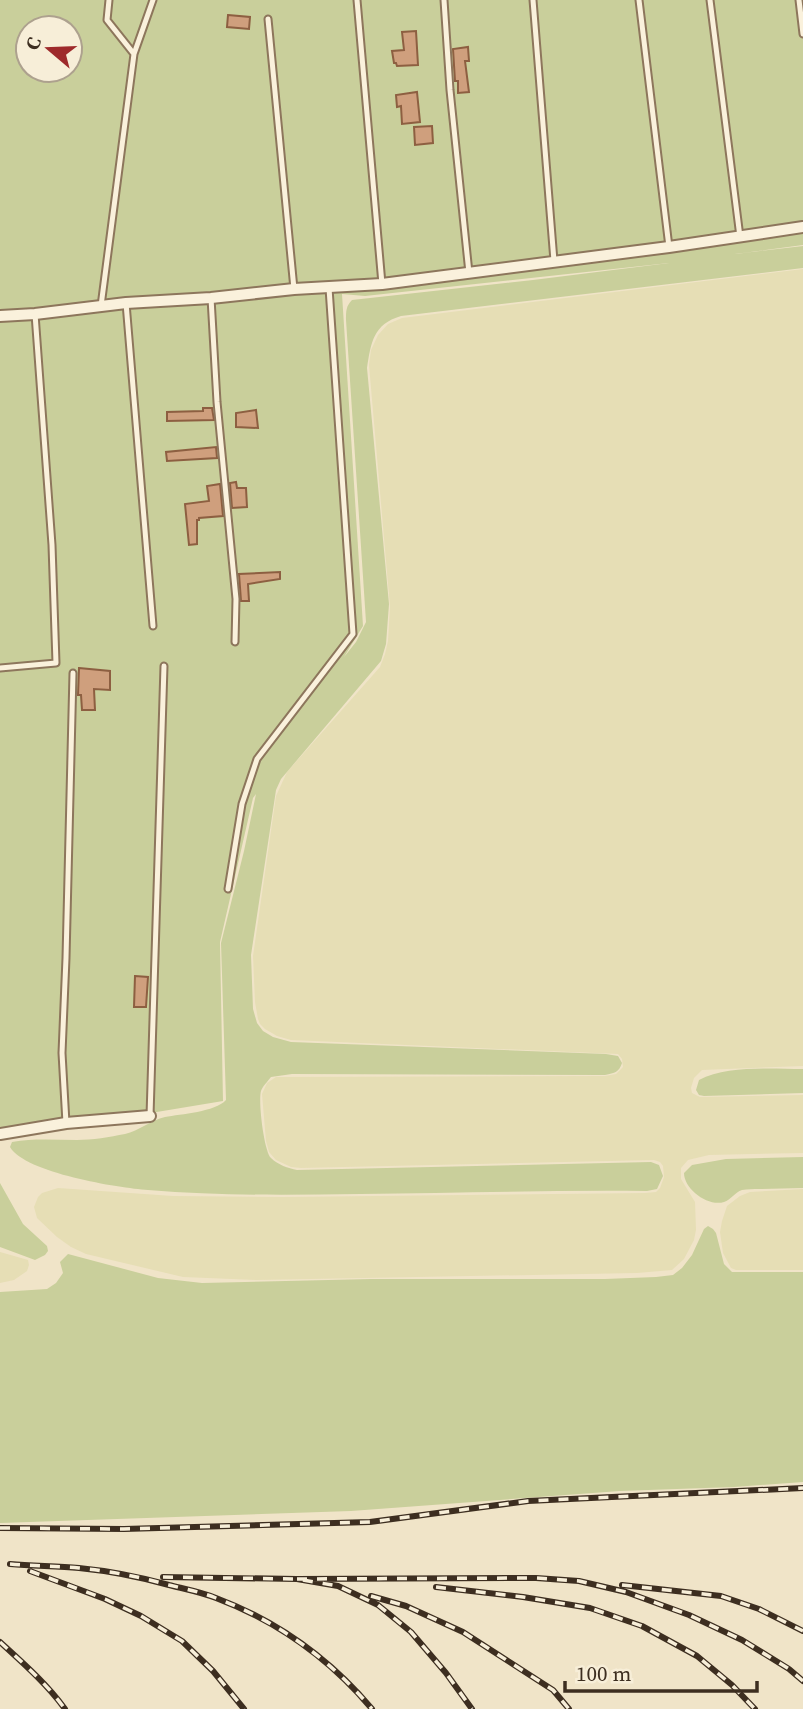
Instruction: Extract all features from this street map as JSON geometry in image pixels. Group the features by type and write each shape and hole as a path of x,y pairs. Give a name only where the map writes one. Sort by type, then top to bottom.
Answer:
{"street":[{"path":"0,316 126,303 382,284 803,227"},
{"path":"0,1133 66,1123 149,1116"}],"lane":[{"path":"109,0 107,20 134,54"},
{"path":"101,306 134,54 153,0"},
{"path":"357,0 382,284"},
{"path":"444,0 450,90 469,273"},
{"path":"533,0 554,261"},
{"path":"639,0 669,247"},
{"path":"710,0 740,237"},
{"path":"799,0 803,34"},
{"path":"268,19 294,289"},
{"path":"228,889 242,804 257,759 353,634 329,288"},
{"path":"211,298 217,402 236,599 235,642"},
{"path":"126,303 153,626"},
{"path":"0,668 56,663 52,545 35,314"},
{"path":"149,1116 164,666"},
{"path":"66,1123 62,1053 73,673"}],"shaded area":[{"path":"803,269 803,1066 702,1070 694,1078 691,1088 692,1093 700,1097 803,1095 803,1153 709,1155 688,1160 681,1168 681,1179 695,1202 696,1230 684,1259 672,1270 637,1273 257,1280 183,1277 86,1254 57,1237 37,1218 34,1207 42,1193 58,1188 173,1196 283,1197 645,1193 656,1192 660,1188 664,1177 663,1166 654,1160 301,1168 276,1160 269,1152 266,1141 262,1094 267,1083 276,1077 605,1076 616,1074 623,1067 618,1054 291,1040 265,1029 258,1019 255,1002 253,956 276,796 287,772 380,667 385,654 390,607 369,365 371,350 378,335 388,324 402,318"},
{"path":"803,1189 803,1270 731,1268 723,1253 720,1232 727,1206 750,1192"},
{"path":"0,1252 28,1260 27,1271 14,1280 0,1283"}],"green space":[{"path":"0,0 803,0 803,245 735,254 803,246 803,268 401,316 379,329 370,350 367,368 389,604 386,644 381,661 281,779 276,790 251,955 253,1009 257,1023 273,1037 291,1042 606,1054 618,1056 622,1063 616,1072 605,1075 292,1074 271,1077 262,1089 260,1105 268,1154 277,1163 297,1170 651,1162 659,1165 663,1176 657,1189 307,1195 175,1192 134,1189 74,1178 53,1172 19,1156 10,1147 12,1142 89,1139 125,1134 160,1118 206,1110 226,1100 221,943 256,794 220,942 223,1101 0,1138","holes":["669,263 350,302 346,320 366,622 356,642 344,657 363,626 342,294 365,296"]},
{"path":"803,1069 803,1093 704,1096 699,1095 696,1090 699,1080 723,1072"},
{"path":"803,1157 803,1188 742,1190 729,1200 718,1203 704,1199 692,1191 684,1173 692,1165 726,1159"},
{"path":"0,1183 23,1224 47,1246 45,1255 35,1260 0,1247"},
{"path":"708,1226 716,1233 724,1264 732,1272 803,1272 803,1482 620,1491 351,1511 0,1523 0,1292 47,1289 56,1283 63,1273 60,1262 68,1254 158,1278 202,1283 656,1277 673,1275 682,1268"}],"building":[{"path":"228,15 250,17 249,29 227,27"},
{"path":"416,31 418,65 397,66 392,51 404,50 402,32"},
{"path":"468,47 469,61 465,61 469,92 458,93 453,49"},
{"path":"417,92 420,122 402,124 401,106 397,107 396,95"},
{"path":"432,126 433,143 415,145 414,127"},
{"path":"203,408 212,408 214,420 167,421 167,412 203,411"},
{"path":"256,410 258,428 236,427 236,413"},
{"path":"216,447 217,458 167,461 166,452"},
{"path":"236,482 237,488 246,488 247,507 232,508 230,483"},
{"path":"220,484 223,516 199,518 197,544 189,545 185,504 209,501 207,486"},
{"path":"280,572 280,579 248,584 249,601 241,601 239,574"},
{"path":"79,668 110,671 110,690 94,689 95,710 82,710 81,695 78,695"},
{"path":"135,976 148,977 146,1007 134,1007"}],"railway":[{"path":"0,1528 124,1529 370,1522 528,1501 803,1488"},
{"path":"10,1564 113,1573 216,1598 260,1618 301,1643 338,1674 372,1709"},
{"path":"30,1571 105,1599 141,1616 182,1641 213,1671 244,1709"},
{"path":"163,1577 297,1579 338,1586 378,1605 411,1632 472,1709"},
{"path":"297,1579 536,1578 579,1581 626,1592 689,1615 742,1640 789,1669 803,1681"},
{"path":"622,1585 721,1596 759,1609 803,1631"},
{"path":"436,1587 590,1608 642,1626 697,1656 732,1685 755,1709"},
{"path":"371,1596 406,1606 463,1632 553,1690 569,1709"},
{"path":"0,1642 43,1682 65,1709"}]}
